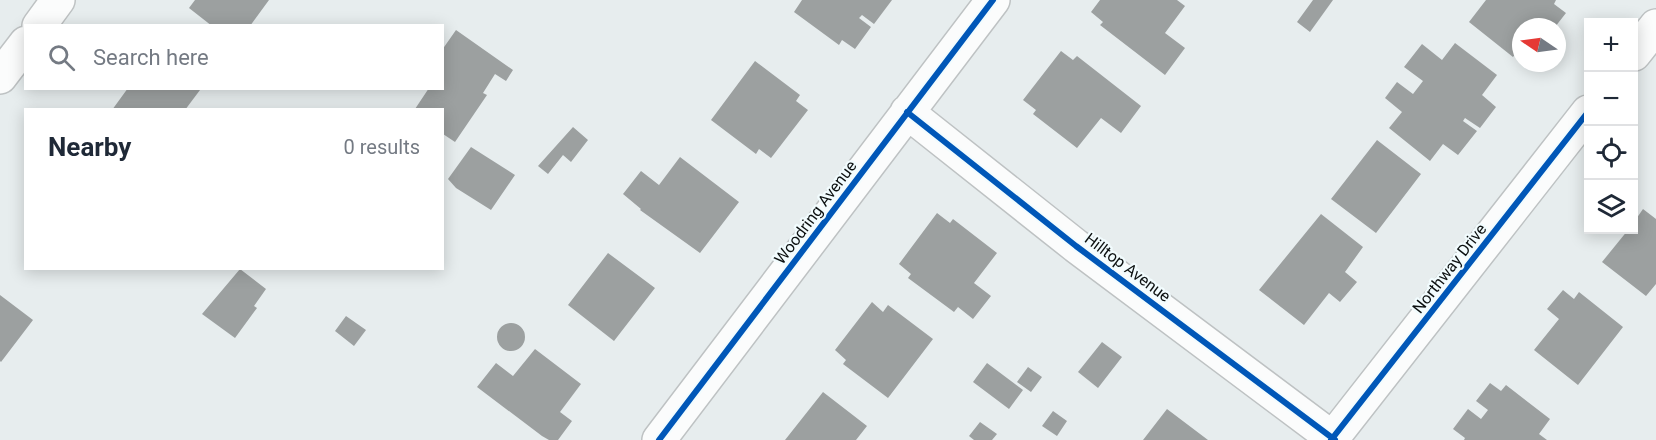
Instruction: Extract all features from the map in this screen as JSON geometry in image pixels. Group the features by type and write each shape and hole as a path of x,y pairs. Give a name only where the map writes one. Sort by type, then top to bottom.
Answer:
{"street":[{"path":"40,24 58,0"},
{"name":"Woodring Avenue","path":"659,440 993,0"},
{"path":"1638,49 1656,26"},
{"path":"0,77 24,46"},
{"name":"Hilltop Avenue","path":"907,112 1076,246 1333,439"},
{"name":"Northway Drive","path":"1333,439 1584,117"}],"building":[{"path":"195,0 269,0 251,24 209,24 189,8"},
{"path":"802,0 892,0 874,24 862,15 859,18 871,27 855,49 842,40 839,45 794,12"},
{"path":"1100,0 1177,0 1185,6 1165,33 1185,48 1165,75 1100,25 1103,22 1091,12"},
{"path":"1313,0 1333,0 1310,32 1297,22"},
{"path":"1486,0 1556,0 1554,4 1566,13 1562,18 1512,18 1512,56 1469,22"},
{"path":"456,30 513,70 506,81 495,74 483,93 487,95 455,142 444,135 444,108 416,108 428,90 444,90 444,47"},
{"path":"1455,43 1497,75 1482,95 1496,107 1480,128 1465,118 1463,121 1477,131 1458,155 1443,144 1430,161 1389,128 1402,112 1385,98 1397,82 1413,94 1423,81 1404,67 1422,44 1442,60"},
{"path":"1061,51 1073,60 1077,56 1141,106 1121,133 1101,118 1077,148 1033,114 1036,110 1023,100"},
{"path":"755,61 800,95 796,101 808,110 771,158 759,149 756,154 711,120"},
{"path":"127,90 200,90 186,108 113,108"},
{"path":"573,127 588,140 571,162 563,155 548,174 538,166"},
{"path":"1377,140 1421,174 1376,233 1331,199"},
{"path":"471,147 515,175 491,210 456,188 448,179"},
{"path":"680,157 739,202 700,253 640,210 623,194 641,171 659,185"},
{"path":"1643,209 1656,219 1656,284 1646,296 1602,262 1625,234 1638,234 1638,216"},
{"path":"937,213 950,223 953,219 997,253 974,283 991,296 973,319 958,307 954,312 908,278 911,274 899,264"},
{"path":"1321,214 1363,247 1345,272 1357,282 1340,302 1329,293 1304,325 1259,290"},
{"path":"608,253 655,288 614,341 568,305"},
{"path":"239,270 266,289 254,306 257,308 235,338 202,314"},
{"path":"1563,290 1574,299 1579,292 1623,327 1578,385 1534,350 1559,319 1547,309"},
{"path":"0,295 33,320 1,362 0,361"},
{"path":"872,302 883,312 888,305 933,339 888,398 843,364 846,360 835,350"},
{"path":"346,316 366,330 354,346 335,331"},
{"path":"511,323 521,327 525,337 521,347 511,351 501,347 497,337 501,327"},
{"path":"1102,342 1122,357 1098,388 1078,372"},
{"path":"535,349 581,384 560,412 572,421 558,440 549,440 542,436 477,387 496,363 513,376"},
{"path":"987,363 1023,390 1009,409 973,382"},
{"path":"1028,367 1042,377 1031,392 1017,382"},
{"path":"1490,383 1501,391 1506,385 1550,419 1539,434 1547,440 1464,440 1465,438 1453,429 1468,409 1481,419 1488,410 1476,401"},
{"path":"823,392 867,426 856,440 785,440"},
{"path":"1167,409 1208,440 1143,440"},
{"path":"1053,411 1067,421 1057,436 1042,426"},
{"path":"980,422 997,434 992,440 974,440 969,436"}],"cycle path":[{"path":"659,440 993,0"},
{"path":"907,112 1076,246 1335,440"},
{"path":"1331,440 1584,117"}]}
